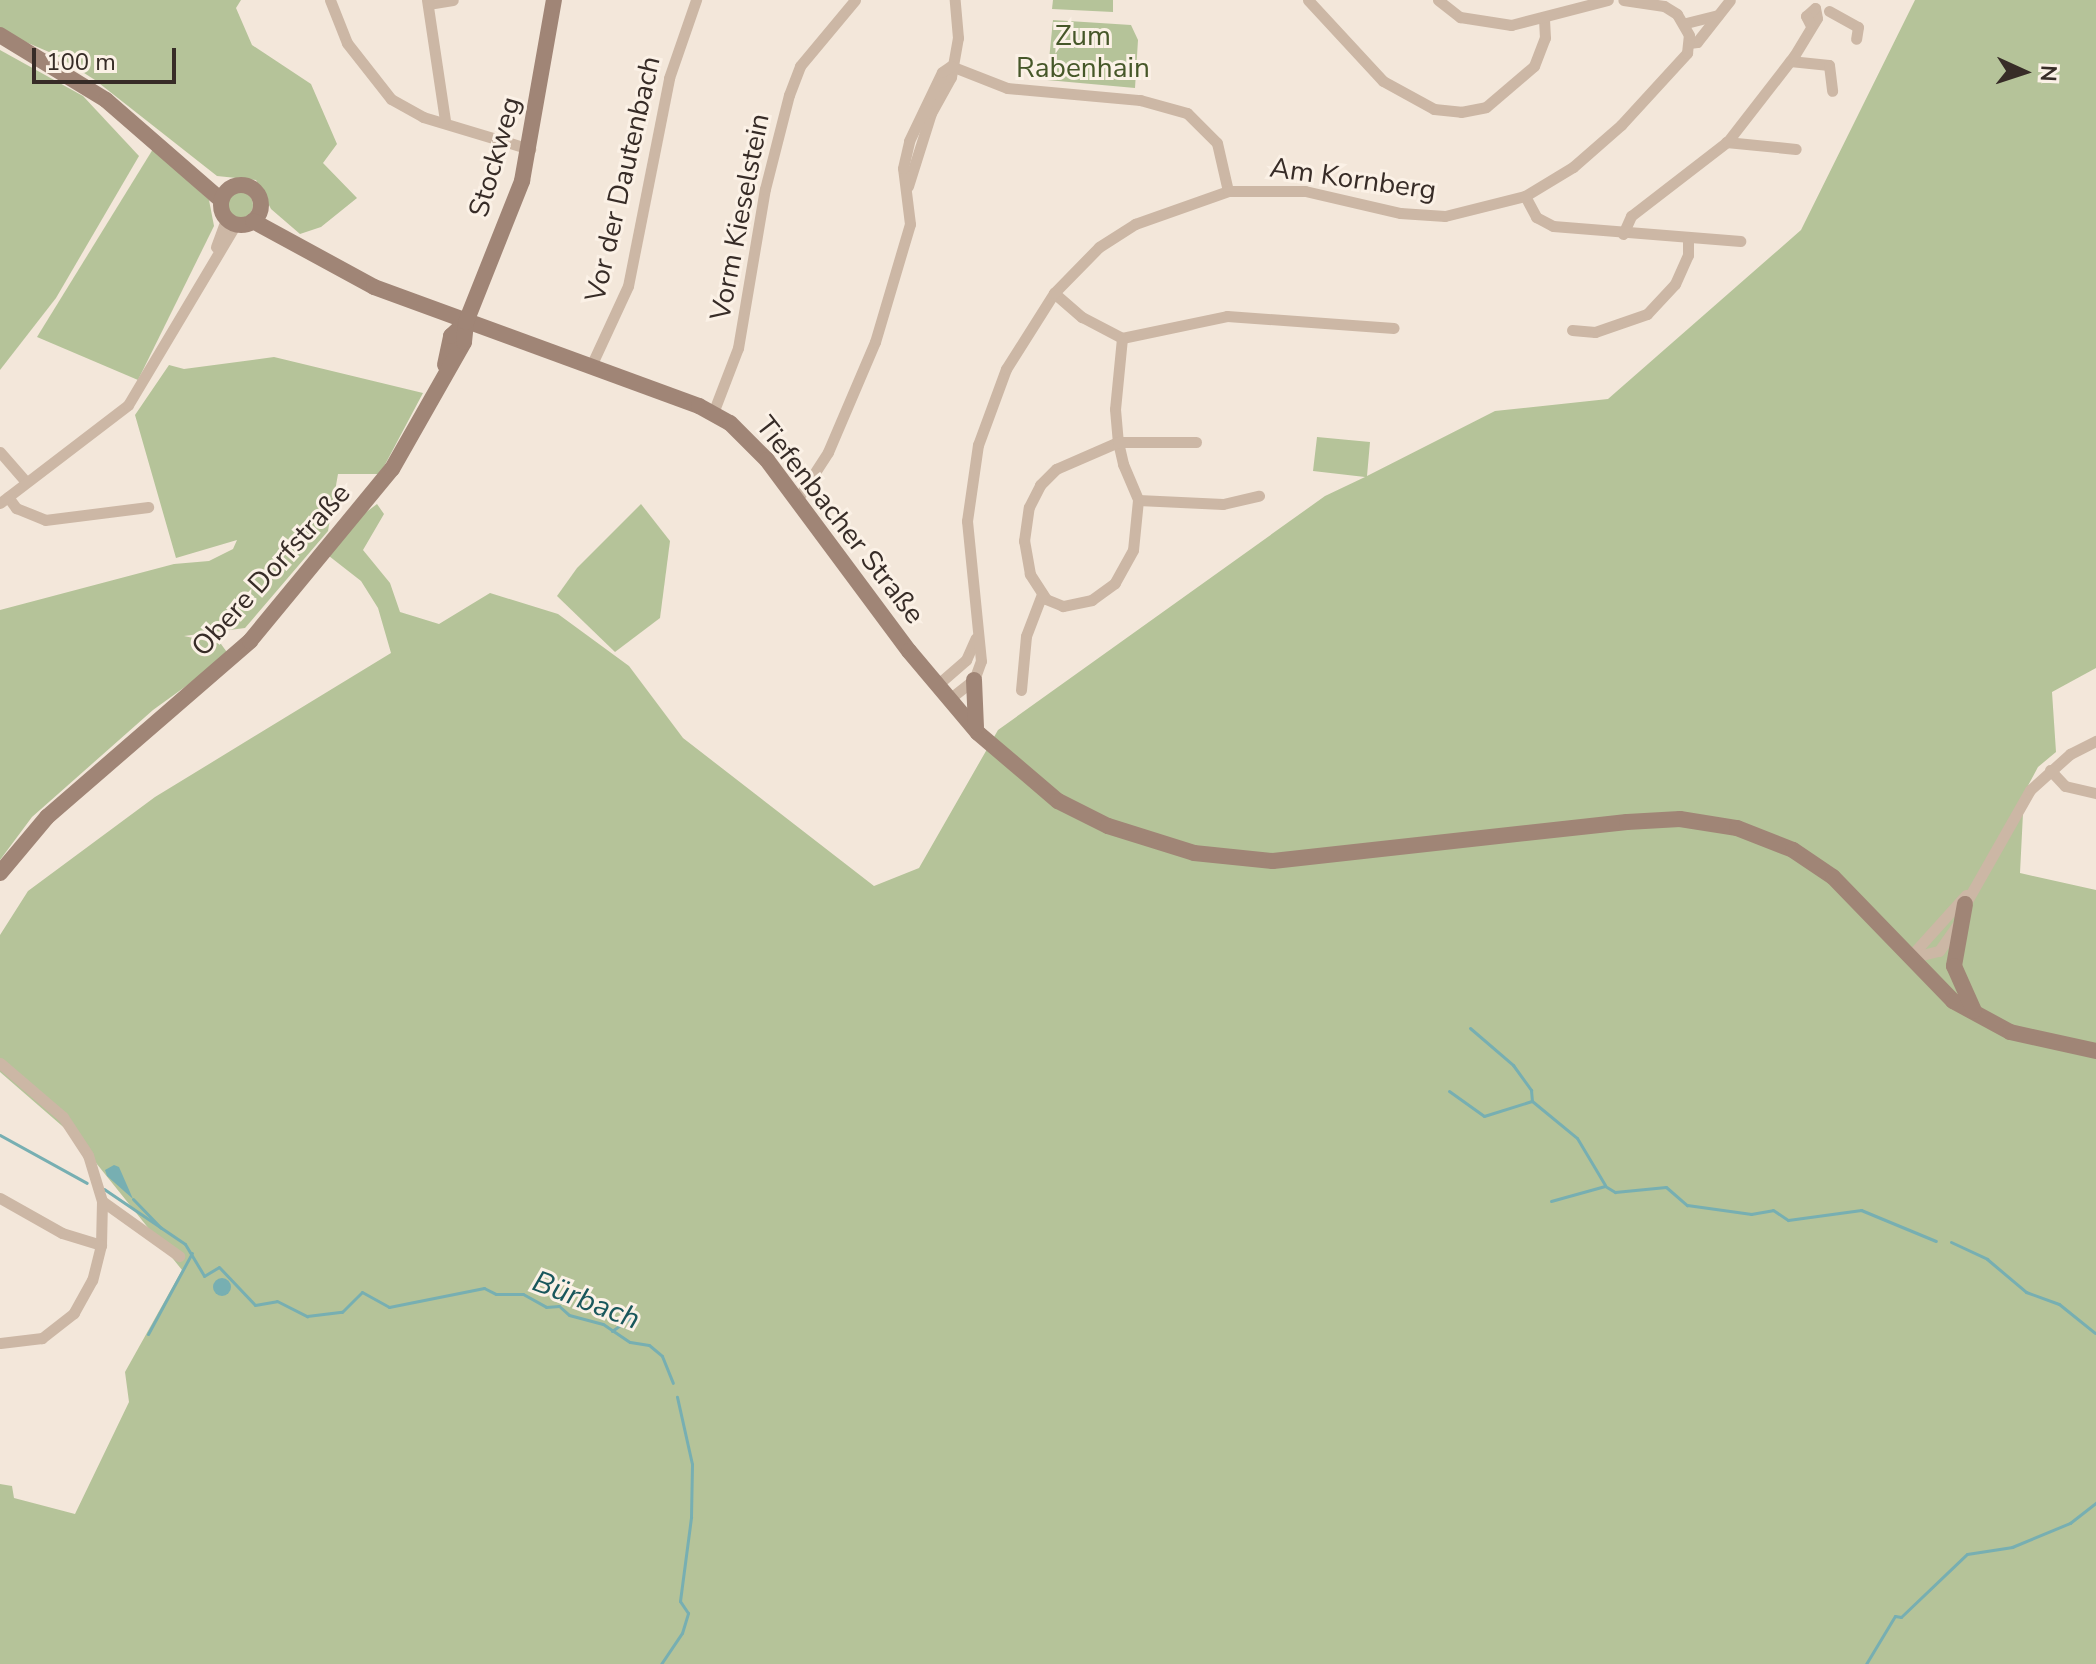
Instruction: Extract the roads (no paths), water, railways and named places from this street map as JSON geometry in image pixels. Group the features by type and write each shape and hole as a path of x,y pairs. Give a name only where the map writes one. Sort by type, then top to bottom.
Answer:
{"street":[{"path":"330,0 347,43 391,99 423,117 445,120 530,149"},
{"path":"445,120 428,2 453,0"},
{"name":"Stockweg","path":"466,322 530,149 554,0"},
{"name":"Vor der Dautenbach","path":"591,366 628,286 669,78 696,0"},
{"name":"Vorm Kieselstein","path":"713,413 738,348 765,189 789,95 800,66 855,0"},
{"path":"797,500 828,452 875,342 910,224 908,188 919,144 951,66 958,38 955,0"},
{"path":"1308,0 1383,81 1434,109 1461,112 1486,107 1534,66 1545,38 1544,17"},
{"path":"1441,1 1460,17 1483,24 1511,25 1608,0"},
{"path":"1623,0 1664,6 1686,23 1689,43"},
{"name":"Am Kornberg","path":"974,680 981,661 967,521 978,445 1006,369 1054,293 1099,247 1135,224 1228,191 1305,191 1400,213 1445,216 1525,196 1573,167 1621,125 1678,64 1689,43 1697,42 1730,0"},
{"path":"1623,234 1631,216 1726,142 1790,61 1810,24 1827,8 1858,27 1856,39"},
{"path":"1686,23 1719,15"},
{"path":"0,35 80,81 224,195 243,219 214,256 128,405 4,500 45,520 148,507"},
{"path":"1790,61 1829,65 1832,91"},
{"path":"951,66 1007,88 1153,102 1187,113 1217,143 1228,191"},
{"path":"1726,142 1796,149"},
{"name":"Tiefenbacher Straße","path":"224,195 239,185 252,188 259,198 243,219 374,287 713,413 746,436 948,700 1015,768 1077,811 1175,849 1273,861 1627,822 1709,822 1755,834 1819,866 1846,888 1939,990 1977,1016 2041,1043 2096,1051"},
{"path":"1525,196 1536,217 1553,226 1740,241"},
{"path":"1572,330 1595,332 1647,314 1675,284 1688,255 1688,238"},
{"path":"1054,293 1091,324 1122,338 1227,316 1394,328"},
{"name":"Obere Dorfstraße","path":"0,873 47,817 233,657 287,600 392,469 443,373 451,336 466,322"},
{"path":"1122,338 1115,409 1118,442 1138,500 1133,550 1115,583 1077,605 1053,603 1042,594 1030,574 1024,541 1034,496 1056,469 1118,442 1196,442"},
{"path":"0,452 25,481"},
{"path":"1138,500 1223,504 1259,496"},
{"path":"1021,690 1026,636 1042,594"},
{"path":"936,686 966,660 978,634"},
{"path":"948,700 974,680"},
{"path":"974,680 972,710 978,733"},
{"path":"1909,958 1944,947 1967,897 2016,809 2050,770 2096,741"},
{"path":"2050,770 2065,786 2096,793"},
{"path":"1909,958 1967,897"},
{"path":"1967,897 1954,966 1977,1016"},
{"path":"0,1063 63,1117 88,1155 102,1201 101,1245 92,1280 65,1323 42,1338 0,1343"},
{"path":"0,1198 62,1233 101,1245"},
{"path":"102,1201 179,1256"}],"water":[{"path":"114,1165 119,1167 133,1199 107,1176 105,1170"},
{"path":"222,1278 231,1287 222,1296 213,1287"}],"waterway":[{"path":"1470,1028 1513,1065 1531,1090 1532,1101 1577,1138 1605,1185"},
{"path":"1449,1091 1484,1116 1532,1101"},
{"name":"Bürbach","path":"0,1135 87,1183"},
{"path":"1551,1201 1605,1186 1615,1192 1666,1187 1687,1205 1751,1214 1773,1210 1788,1220 1861,1210 1936,1241"},
{"name":"Bürbach","path":"104,1189 185,1244 204,1276 219,1267 255,1305 277,1301 307,1316 342,1312 362,1292 389,1307 484,1288 496,1294 523,1294 546,1307 559,1306 569,1315 603,1324 630,1342 649,1345 662,1356 673,1383"},
{"name":"Bürbach","path":"133,1199 161,1228"},
{"path":"1951,1242 1987,1259 2026,1292 2059,1304 2095,1333"},
{"path":"148,1334 192,1253"},
{"path":"612,1331 634,1315"},
{"name":"Bürbach","path":"661,1664 682,1633 688,1613 680,1601 691,1517 692,1464 677,1397"},
{"path":"1866,1664 1895,1616 1901,1617 1967,1554 2012,1547 2070,1523 2096,1503"}],"park label":[{"name":"Zum Rabenhain","path":"1083,52"}]}
